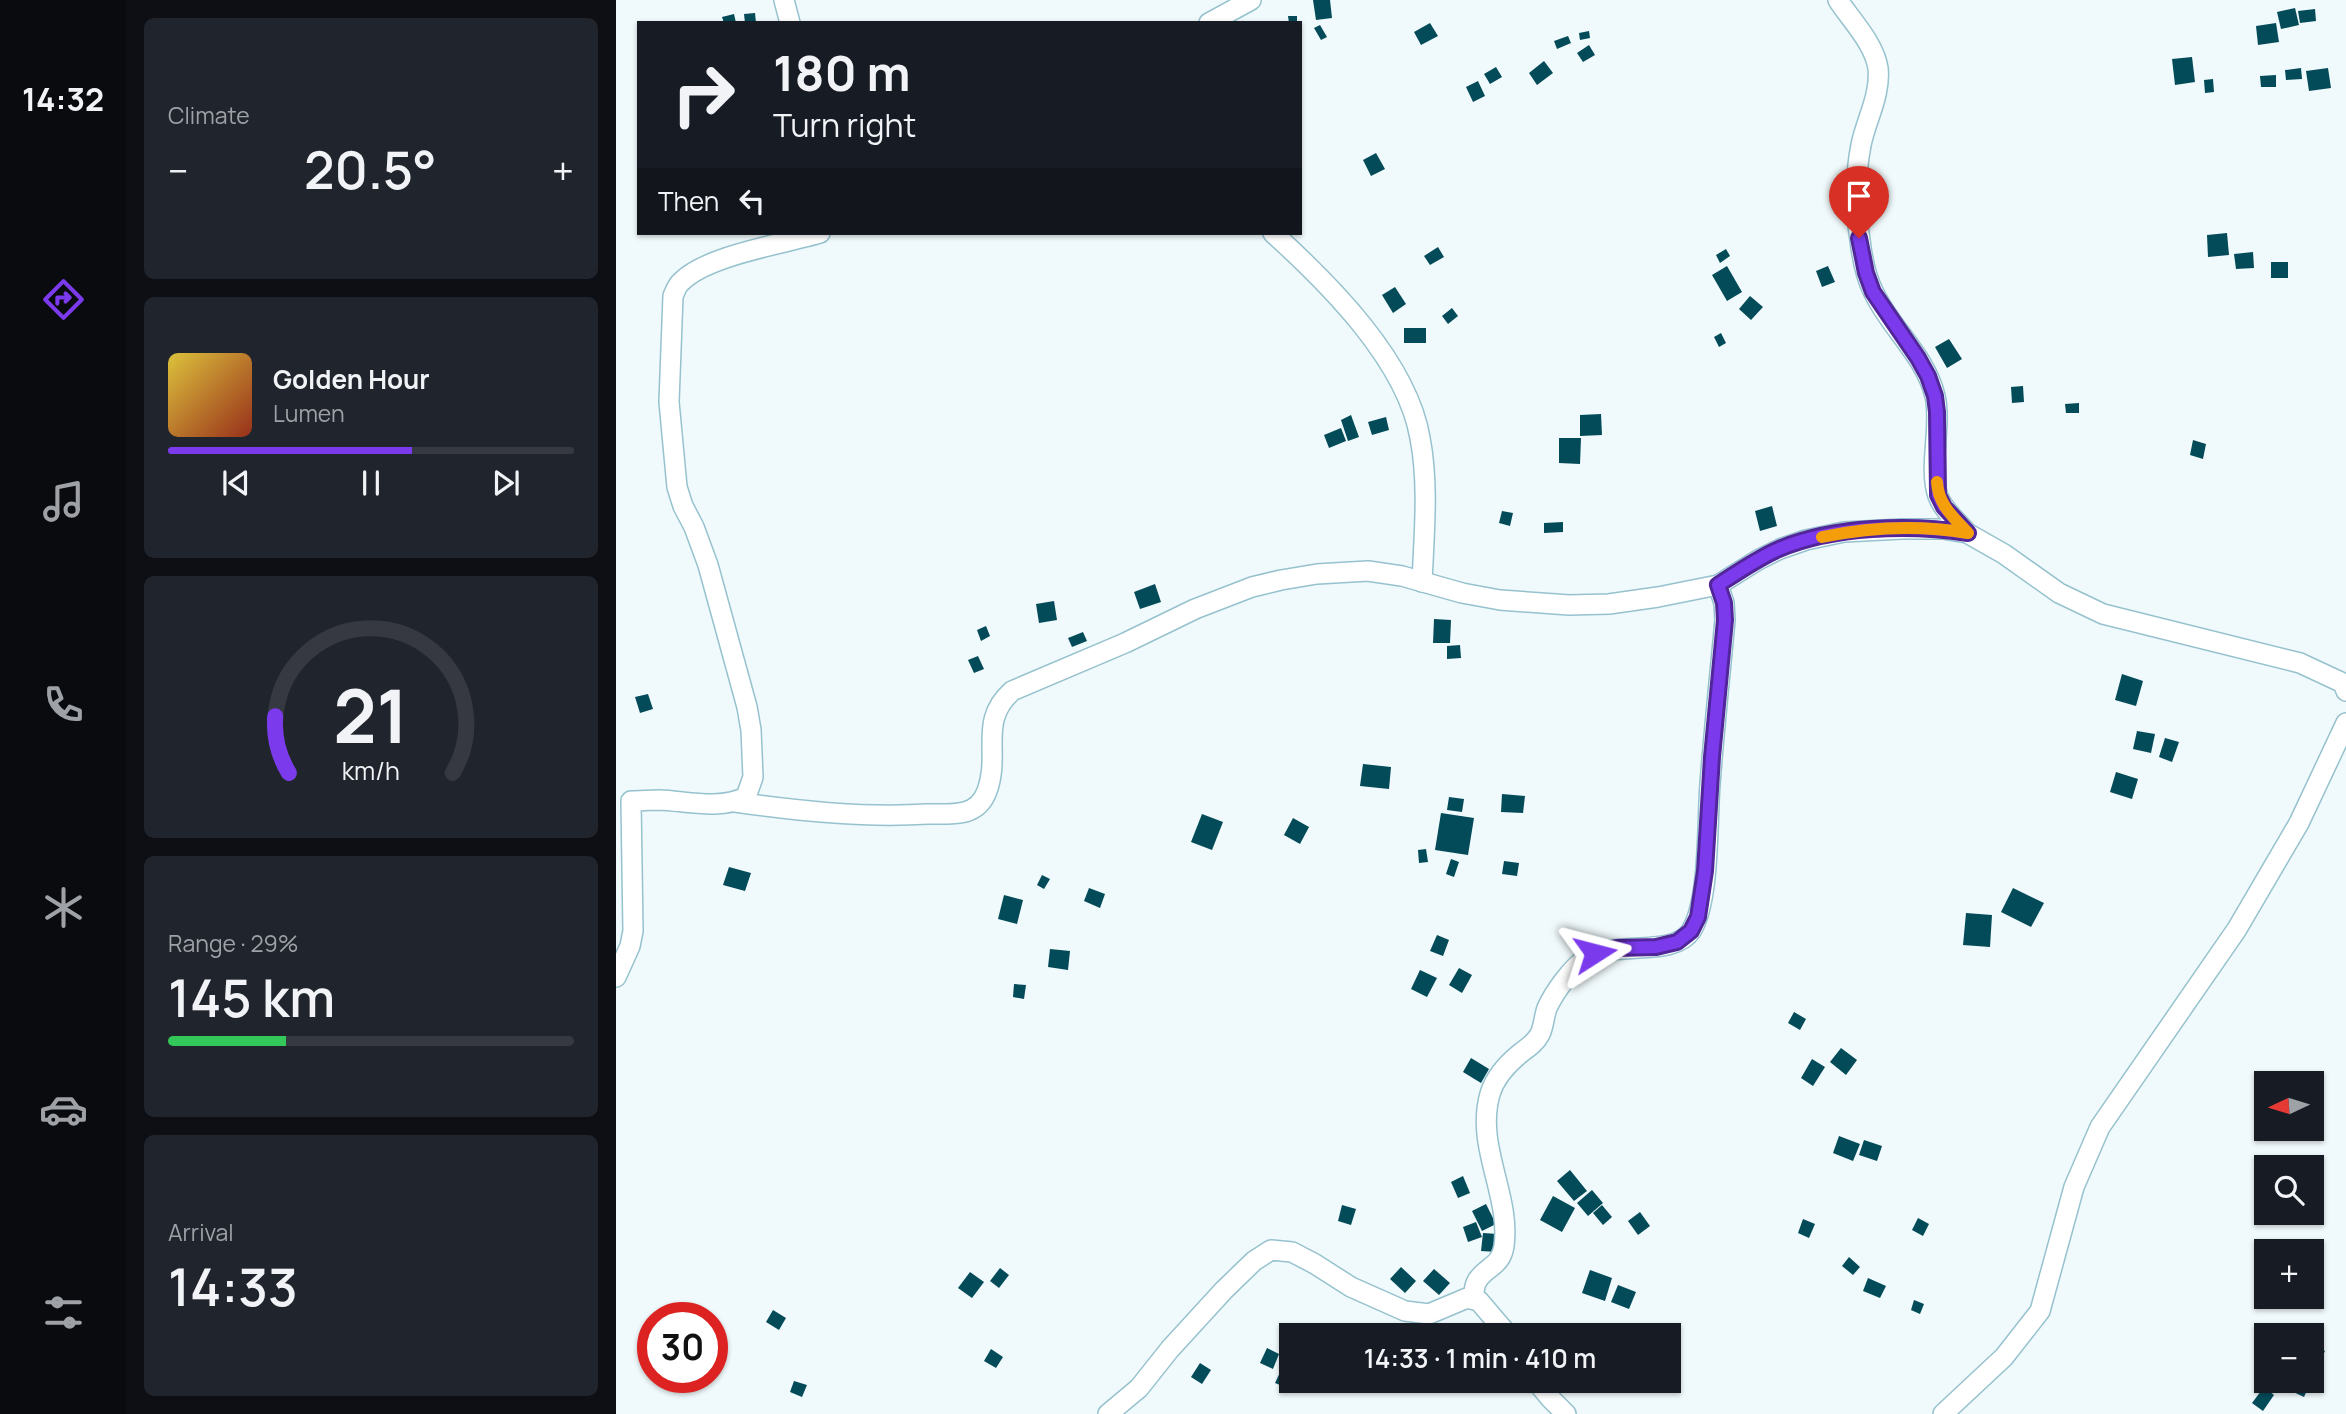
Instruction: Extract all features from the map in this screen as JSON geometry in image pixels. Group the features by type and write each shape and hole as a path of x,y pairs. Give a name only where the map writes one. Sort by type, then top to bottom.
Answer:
{"street":[{"path":"784,0 789,21"},
{"path":"1213,21 1251,0"},
{"path":"1838,0 1871,49 1878,68 1877,92 1861,143 1857,171 1856,206 1866,273 1886,314 1928,376 1937,412 1938,495 1944,507 1968,533 2004,554 2059,593 2103,614 2300,663 2343,683 2346,691"},
{"path":"735,802 746,797 753,777 751,730 730,641 708,565 677,487 669,402 673,296 680,282 704,268 751,250 812,235"},
{"path":"1275,235 1318,274 1340,300 1373,342 1409,398 1421,439 1424,536 1422,582"},
{"path":"616,977 630,946 633,931 624,801 659,800 708,804 735,802 779,809 875,815 968,812 981,804 987,791 992,771 993,715 1001,701 1012,691 1125,643 1195,609 1252,587 1317,574 1368,571 1402,576 1500,600 1609,604 1718,585 1780,548 1831,535 1902,529 1943,529 1968,533"},
{"path":"1473,1299 1476,1283 1498,1261 1504,1246 1504,1225 1486,1134 1490,1095 1494,1084 1502,1072 1536,1040 1552,1000 1580,963 1595,953 1656,947 1677,942 1691,931 1698,917 1705,871 1725,620 1724,603 1718,585"},
{"path":"1943,1414 2004,1357 2040,1311 2074,1187 2100,1127 2237,929 2299,823 2346,723"},
{"path":"1108,1414 1139,1388 1170,1349 1224,1290 1254,1261 1271,1250 1292,1252 1351,1287 1405,1311 1429,1314 1461,1300 1473,1299 1479,1301 1498,1323"},
{"path":"1546,1393 1566,1414"}],"building":[{"path":"1313,0 1330,0 1332,18 1316,20"},
{"path":"2295,8 2299,25 2281,29 2277,12"},
{"path":"2315,9 2316,21 2300,23 2298,11"},
{"path":"755,13 756,21 745,21 744,14"},
{"path":"734,14 736,21 723,21 722,17"},
{"path":"1288,16 1297,16 1297,21 1289,21"},
{"path":"1430,23 1438,36 1421,45 1414,32"},
{"path":"2276,23 2279,42 2258,45 2256,26"},
{"path":"1320,25 1327,37 1321,40 1314,28"},
{"path":"1589,31 1590,38 1580,40 1579,33"},
{"path":"1568,36 1571,43 1557,49 1554,41"},
{"path":"1589,45 1595,55 1583,62 1577,53"},
{"path":"2192,57 2195,82 2175,85 2172,59"},
{"path":"1544,61 1553,73 1537,85 1529,73"},
{"path":"1496,67 1502,77 1490,84 1484,74"},
{"path":"2301,68 2302,79 2286,80 2285,70"},
{"path":"2328,68 2331,88 2309,91 2306,71"},
{"path":"2276,75 2276,87 2261,87 2260,76"},
{"path":"2213,79 2214,92 2205,93 2204,80"},
{"path":"1478,81 1485,96 1473,102 1466,87"},
{"path":"1376,153 1385,169 1371,176 1363,160"},
{"path":"2227,233 2229,255 2208,257 2207,235"},
{"path":"1438,247 1444,257 1430,265 1424,256"},
{"path":"1726,249 1730,256 1720,263 1716,255"},
{"path":"2253,252 2254,268 2236,269 2234,254"},
{"path":"2271,262 2288,262 2288,278 2271,278"},
{"path":"1727,266 1742,292 1727,301 1712,275"},
{"path":"1828,266 1835,282 1822,287 1816,271"},
{"path":"1395,287 1406,304 1393,313 1382,295"},
{"path":"1750,296 1763,307 1751,320 1739,309"},
{"path":"1452,308 1458,316 1448,324 1442,316"},
{"path":"1404,328 1426,328 1426,343 1404,343"},
{"path":"1721,333 1726,343 1719,347 1714,337"},
{"path":"1949,339 1962,359 1947,368 1935,347"},
{"path":"2023,386 2024,402 2012,403 2011,387"},
{"path":"2079,403 2079,413 2066,413 2065,404"},
{"path":"1601,414 1602,435 1580,436 1580,415"},
{"path":"1351,415 1359,437 1348,441 1341,420"},
{"path":"1386,417 1389,430 1372,435 1368,422"},
{"path":"1341,428 1346,441 1329,448 1324,435"},
{"path":"1559,438 1581,438 1580,464 1559,463"},
{"path":"2193,440 2206,444 2203,459 2190,455"},
{"path":"1772,506 1777,526 1760,531 1755,511"},
{"path":"1502,511 1513,513 1510,526 1499,523"},
{"path":"1563,522 1563,532 1544,533 1544,523"},
{"path":"1155,584 1161,602 1140,609 1134,592"},
{"path":"1054,601 1057,620 1039,623 1036,604"},
{"path":"1434,619 1451,620 1450,643 1433,643"},
{"path":"986,626 990,636 981,641 977,630"},
{"path":"1083,632 1087,641 1072,647 1068,638"},
{"path":"1460,645 1461,658 1447,659 1447,646"},
{"path":"978,656 984,669 974,673 968,660"},
{"path":"2122,674 2143,681 2136,706 2115,700"},
{"path":"648,694 653,709 640,713 635,697"},
{"path":"2137,731 2155,734 2151,753 2133,749"},
{"path":"2165,738 2179,742 2172,762 2159,757"},
{"path":"1363,764 1391,767 1389,789 1360,786"},
{"path":"2116,772 2138,779 2132,799 2110,792"},
{"path":"1502,794 1525,796 1523,813 1501,812"},
{"path":"1449,797 1464,799 1462,812 1447,810"},
{"path":"1441,813 1474,818 1468,855 1435,850"},
{"path":"1202,814 1223,822 1212,850 1191,842"},
{"path":"1293,818 1309,827 1300,844 1284,835"},
{"path":"1426,849 1428,862 1419,863 1418,850"},
{"path":"1451,859 1459,862 1454,877 1446,874"},
{"path":"1504,861 1519,863 1517,876 1502,874"},
{"path":"729,867 751,873 745,891 723,885"},
{"path":"1042,875 1050,879 1044,889 1037,885"},
{"path":"1089,888 1105,894 1100,908 1084,901"},
{"path":"2013,888 2044,903 2031,927 2001,912"},
{"path":"1004,895 1023,900 1017,924 998,919"},
{"path":"1966,913 1992,915 1990,947 1963,945"},
{"path":"1437,935 1449,940 1443,956 1430,951"},
{"path":"1050,949 1070,951 1068,970 1048,967"},
{"path":"1459,968 1472,975 1462,993 1449,985"},
{"path":"1420,970 1437,978 1427,997 1411,989"},
{"path":"1014,984 1026,985 1024,999 1013,997"},
{"path":"1794,1012 1806,1019 1800,1030 1788,1023"},
{"path":"1841,1048 1857,1060 1846,1075 1830,1062"},
{"path":"1471,1058 1489,1069 1481,1083 1463,1072"},
{"path":"1812,1059 1825,1067 1813,1086 1801,1078"},
{"path":"1839,1136 1860,1144 1853,1161 1833,1153"},
{"path":"1864,1140 1882,1146 1877,1161 1859,1155"},
{"path":"1570,1170 1587,1191 1574,1201 1557,1181"},
{"path":"1463,1176 1470,1193 1458,1198 1451,1182"},
{"path":"1592,1190 1603,1203 1588,1216 1577,1203"},
{"path":"1553,1196 1575,1208 1562,1232 1540,1220"},
{"path":"1486,1204 1496,1224 1482,1231 1472,1211"},
{"path":"1342,1205 1356,1209 1351,1225 1338,1221"},
{"path":"1602,1205 1612,1217 1603,1225 1593,1213"},
{"path":"1640,1212 1650,1226 1638,1235 1628,1221"},
{"path":"1918,1218 1929,1224 1923,1236 1912,1230"},
{"path":"1803,1219 1815,1224 1809,1238 1798,1233"},
{"path":"1476,1222 1482,1237 1468,1242 1463,1227"},
{"path":"1483,1233 1498,1234 1497,1252 1481,1251"},
{"path":"1849,1257 1860,1267 1853,1275 1842,1266"},
{"path":"1401,1267 1416,1281 1405,1293 1390,1279"},
{"path":"1000,1268 1009,1275 999,1288 990,1281"},
{"path":"1434,1269 1450,1283 1439,1295 1423,1281"},
{"path":"1590,1270 1612,1278 1605,1301 1582,1293"},
{"path":"970,1272 984,1282 972,1298 958,1288"},
{"path":"1868,1278 1886,1286 1880,1298 1863,1291"},
{"path":"1618,1285 1636,1292 1629,1309 1611,1302"},
{"path":"1914,1300 1924,1304 1920,1314 1911,1310"},
{"path":"773,1310 786,1318 779,1330 766,1322"},
{"path":"1267,1348 1279,1354 1273,1369 1260,1363"},
{"path":"991,1349 1003,1357 996,1368 984,1361"},
{"path":"1200,1363 1211,1370 1202,1384 1191,1377"},
{"path":"794,1381 807,1385 802,1397 790,1392"},
{"path":"2260,1393 2274,1395 2263,1411 2252,1403"}],"slow traffic":[{"path":"1822,537 1902,529 1943,529 1968,533 1944,507 1938,495 1937,482"}],"route":[{"path":"1595,953 1617,948 1656,947 1677,942 1686,937 1698,917 1705,871 1708,806 1725,620 1723,596 1718,585 1780,548 1806,540 1874,530 1943,529 1968,533 1944,507 1938,495 1937,412 1928,376 1873,292 1859,238"}]}
